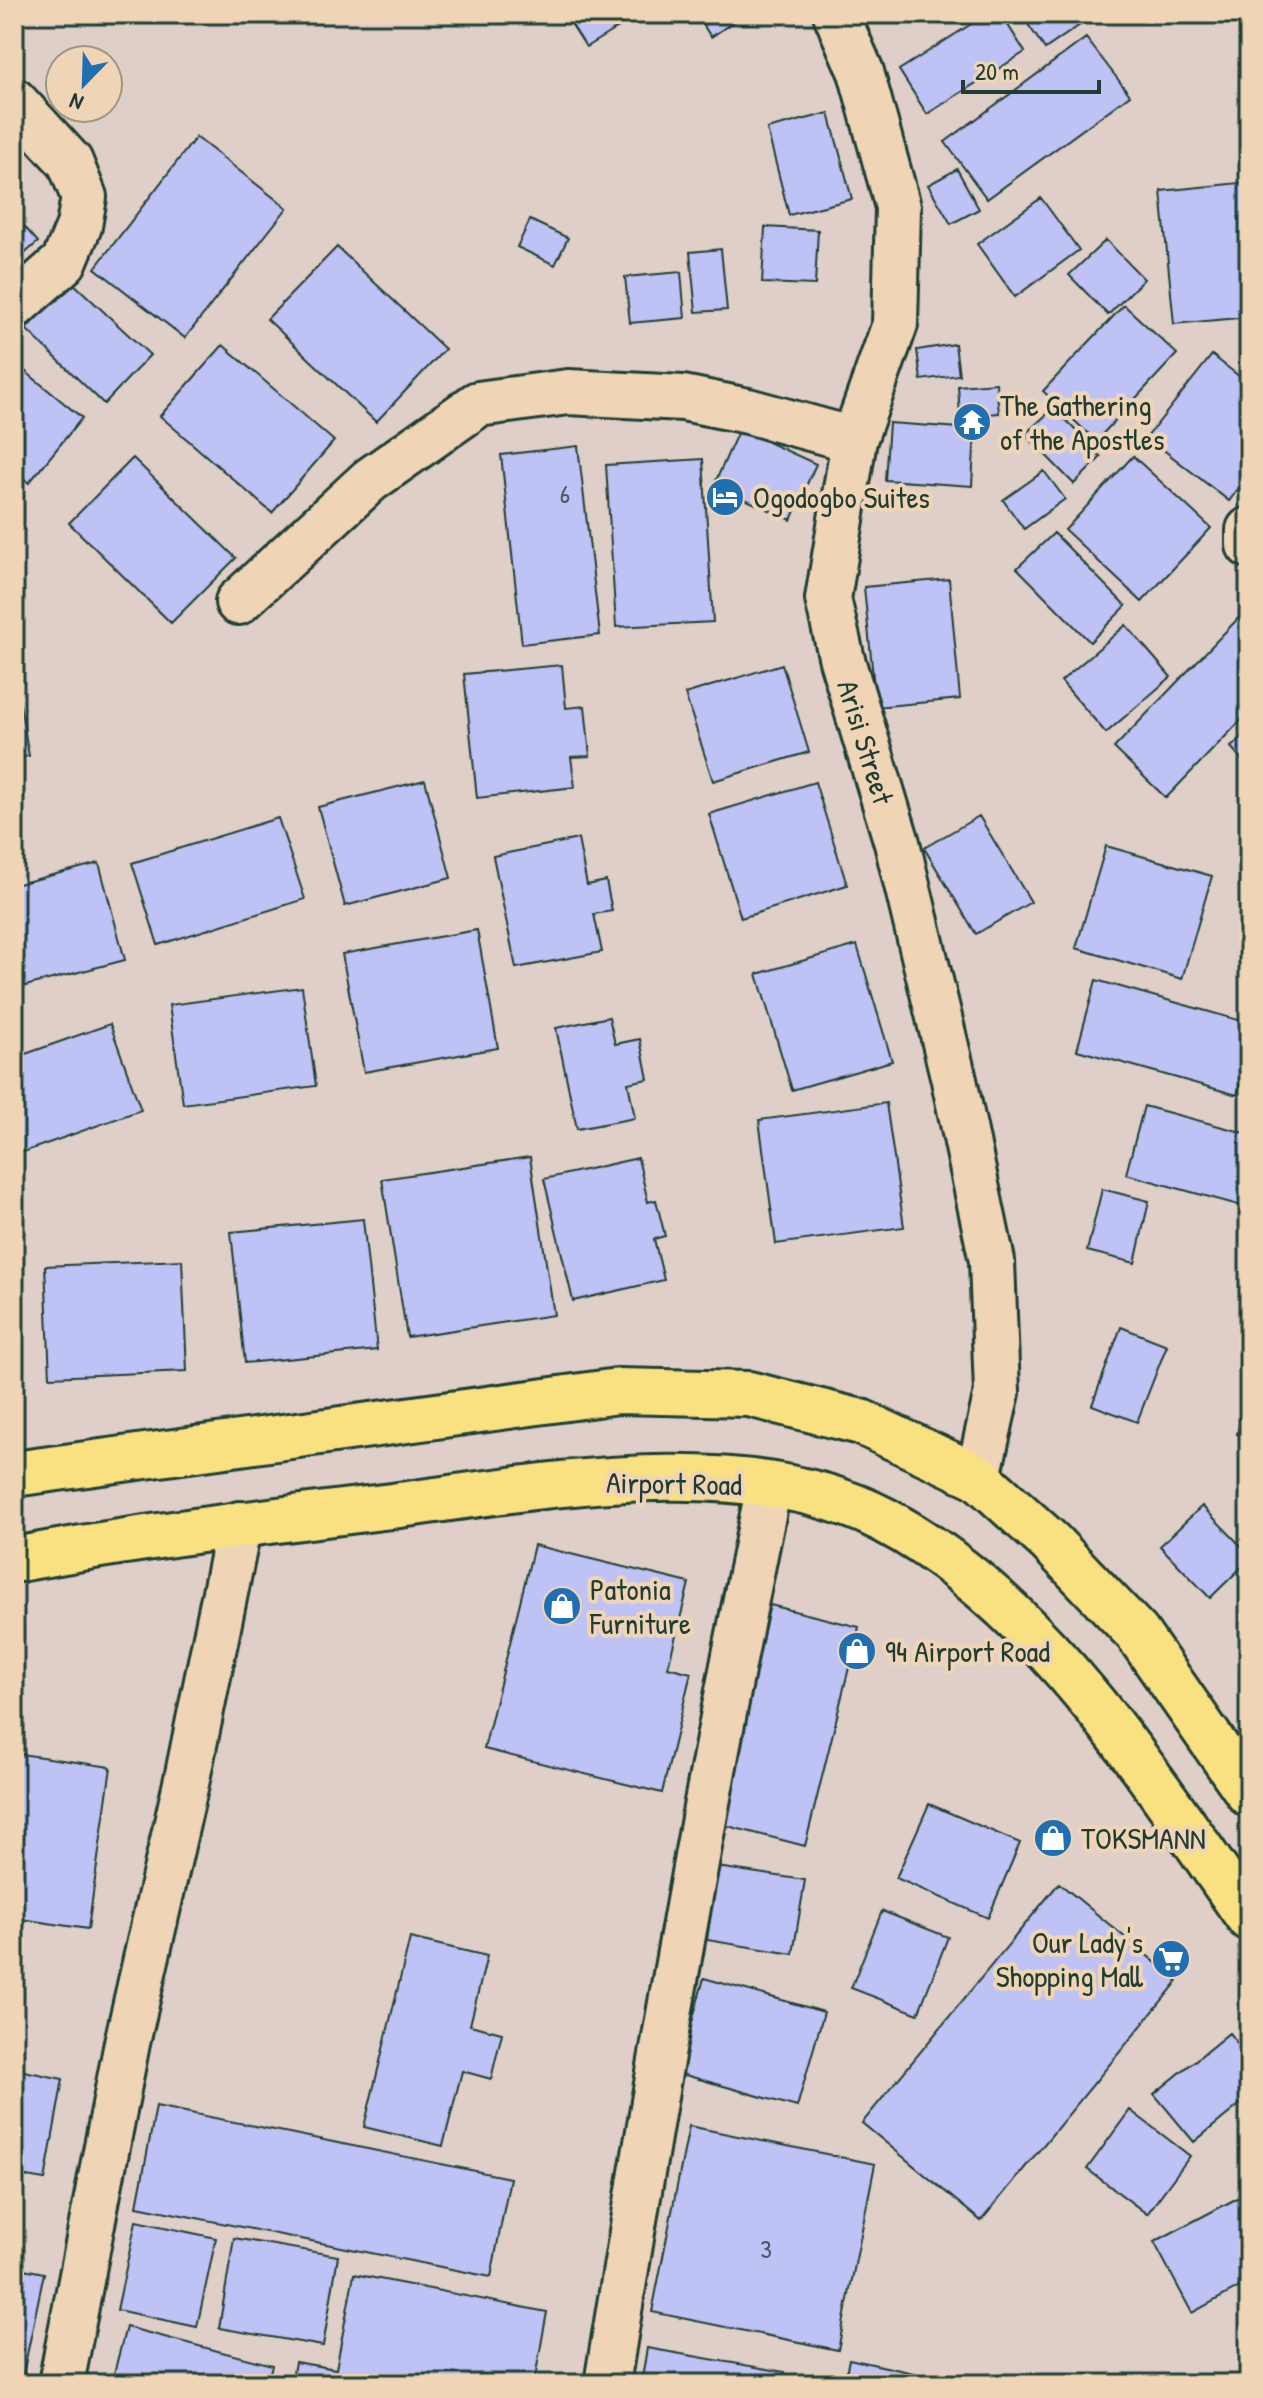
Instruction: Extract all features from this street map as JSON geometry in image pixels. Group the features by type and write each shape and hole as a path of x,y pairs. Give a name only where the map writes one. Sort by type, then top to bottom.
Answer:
{"main road":[{"path":"14,1474 618,1391 749,1394 861,1422 978,1477 1050,1542 1137,1633 1249,1794"},
{"name":"Airport Road","path":"14,1560 138,1536 573,1483 715,1478 813,1493 883,1520 962,1572 1042,1645 1133,1754 1249,1918"}],"street":[{"name":"Arisi Street","path":"836,14 861,72 898,207 895,324 854,440 828,599 842,660 897,843 954,1080 992,1261 997,1392 978,1477"},
{"path":"14,101 70,162 84,197 79,226 64,262 14,306"},
{"path":"238,602 370,480 478,404 568,392 683,398 748,411 854,440"},
{"path":"1249,530 1249,545"},
{"path":"607,2384 679,1953 724,1704 769,1486"},
{"path":"61,2384 127,2043 187,1779 239,1524"}],"building":[{"path":"565,14 640,14 586,47"},
{"path":"696,14 745,14 711,37"},
{"path":"987,14 1001,14 1025,52 927,114 899,70"},
{"path":"1021,14 1087,14 1090,18 1045,49"},
{"path":"1086,38 1130,95 987,199 945,142"},
{"path":"829,113 852,199 789,215 767,129"},
{"path":"196,137 287,208 185,338 95,268"},
{"path":"957,169 979,209 951,224 928,185"},
{"path":"1249,182 1249,317 1174,324 1161,191"},
{"path":"1041,198 1079,250 1015,297 977,244"},
{"path":"14,215 38,242 14,263"},
{"path":"530,220 568,238 555,265 517,247"},
{"path":"765,227 818,230 815,285 762,283"},
{"path":"1106,240 1144,279 1108,315 1069,275"},
{"path":"337,247 445,349 376,422 267,319"},
{"path":"721,249 727,310 696,312 690,252"},
{"path":"681,272 685,318 630,323 625,277"},
{"path":"71,281 150,355 104,404 26,329"},
{"path":"1124,305 1177,354 1096,441 1043,391"},
{"path":"955,344 959,375 921,380 917,350"},
{"path":"223,345 334,441 272,513 160,416"},
{"path":"1212,355 1249,384 1249,475 1229,501 1147,437"},
{"path":"14,362 82,418 29,483 14,471"},
{"path":"996,383 999,413 960,416 958,386"},
{"path":"1054,408 1101,457 1074,484 1025,434"},
{"path":"889,423 975,429 972,486 885,480"},
{"path":"739,429 816,464 791,520 714,485"},
{"path":"578,446 600,635 522,644 501,455"},
{"path":"1133,456 1211,528 1142,602 1065,530"},
{"path":"133,458 236,558 171,623 69,523"},
{"path":"703,459 713,622 616,627 606,465"},
{"path":"1044,471 1065,499 1024,529 1003,500"},
{"path":"1054,533 1126,606 1090,642 1017,568"},
{"path":"949,579 960,699 876,707 864,587"},
{"path":"1249,607 1249,712 1166,798 1114,748"},
{"path":"1126,625 1171,677 1106,733 1061,681"},
{"path":"782,664 809,752 713,781 685,694"},
{"path":"562,665 566,708 585,706 590,756 571,757 575,787 477,798 464,674"},
{"path":"14,670 29,756 14,758"},
{"path":"1249,731 1249,768 1231,747"},
{"path":"425,780 451,878 345,906 318,807"},
{"path":"815,782 847,885 741,918 709,814"},
{"path":"979,816 1031,902 976,934 924,848"},
{"path":"278,818 305,899 158,945 132,863"},
{"path":"578,839 587,885 606,881 612,911 594,914 602,952 516,968 493,856"},
{"path":"1106,846 1212,876 1182,979 1076,948"},
{"path":"99,863 125,960 14,989 14,885"},
{"path":"477,930 498,1048 364,1072 342,954"},
{"path":"857,945 892,1061 792,1090 757,974"},
{"path":"1096,980 1249,1023 1249,1052 1237,1095 1077,1050"},
{"path":"302,987 316,1086 183,1104 169,1005"},
{"path":"609,1017 615,1044 640,1039 648,1079 628,1083 635,1118 577,1129 556,1028"},
{"path":"110,1024 141,1110 18,1154 14,1144 14,1058"},
{"path":"886,1103 904,1227 776,1244 759,1120"},
{"path":"1144,1106 1249,1134 1249,1208 1126,1174"},
{"path":"530,1157 554,1315 407,1337 382,1179"},
{"path":"638,1158 648,1202 656,1200 665,1236 654,1239 664,1280 573,1301 544,1179"},
{"path":"1102,1189 1149,1201 1135,1263 1087,1251"},
{"path":"363,1219 377,1350 245,1363 231,1232"},
{"path":"182,1260 187,1371 50,1377 45,1266"},
{"path":"1121,1327 1167,1345 1137,1422 1092,1405"},
{"path":"1249,1385 1249,1437 1237,1434"},
{"path":"1202,1506 1249,1554 1249,1560 1210,1598 1160,1546"},
{"path":"534,1545 689,1583 668,1667 691,1673 662,1793 484,1749"},
{"path":"770,1605 859,1627 805,1846 716,1823"},
{"path":"14,1753 111,1767 88,1929 14,1918"},
{"path":"929,1804 1020,1843 988,1918 896,1878"},
{"path":"717,1867 805,1880 793,1954 707,1940"},
{"path":"1059,1883 1178,1981 981,2221 862,2123"},
{"path":"882,1911 948,1937 918,2014 851,1988"},
{"path":"410,1938 487,1956 470,2025 502,2033 491,2079 462,2071 443,2146 364,2127"},
{"path":"704,1978 824,2012 797,2107 678,2073"},
{"path":"1229,2033 1249,2057 1249,2097 1194,2142 1154,2094"},
{"path":"14,2069 63,2079 45,2180 14,2175"},
{"path":"156,2106 510,2178 491,2277 137,2206"},
{"path":"1130,2110 1190,2156 1147,2214 1087,2169"},
{"path":"689,2126 875,2164 838,2350 652,2312"},
{"path":"1249,2192 1249,2282 1192,2313 1154,2242"},
{"path":"136,2221 216,2238 197,2327 117,2310"},
{"path":"234,2238 338,2256 323,2346 219,2328"},
{"path":"14,2267 44,2273 21,2384 14,2384"},
{"path":"354,2274 547,2312 534,2384 291,2384 295,2362 336,2369"},
{"path":"126,2327 272,2365 267,2384 140,2384 113,2377"},
{"path":"647,2348 785,2372 782,2384 641,2384"},
{"path":"849,2359 951,2381 950,2384 844,2384"}],"place":[{"name":"The Gathering of the Apostles","path":"972,422"},
{"name":"Ogodogbo Suites","path":"725,497"},
{"name":"Patonia Furniture","path":"562,1606"},
{"name":"94 Airport Road","path":"857,1651"},
{"name":"TOKSMANN","path":"1053,1838"},
{"name":"Our Lady's Shopping Mall","path":"1171,1959"}]}
